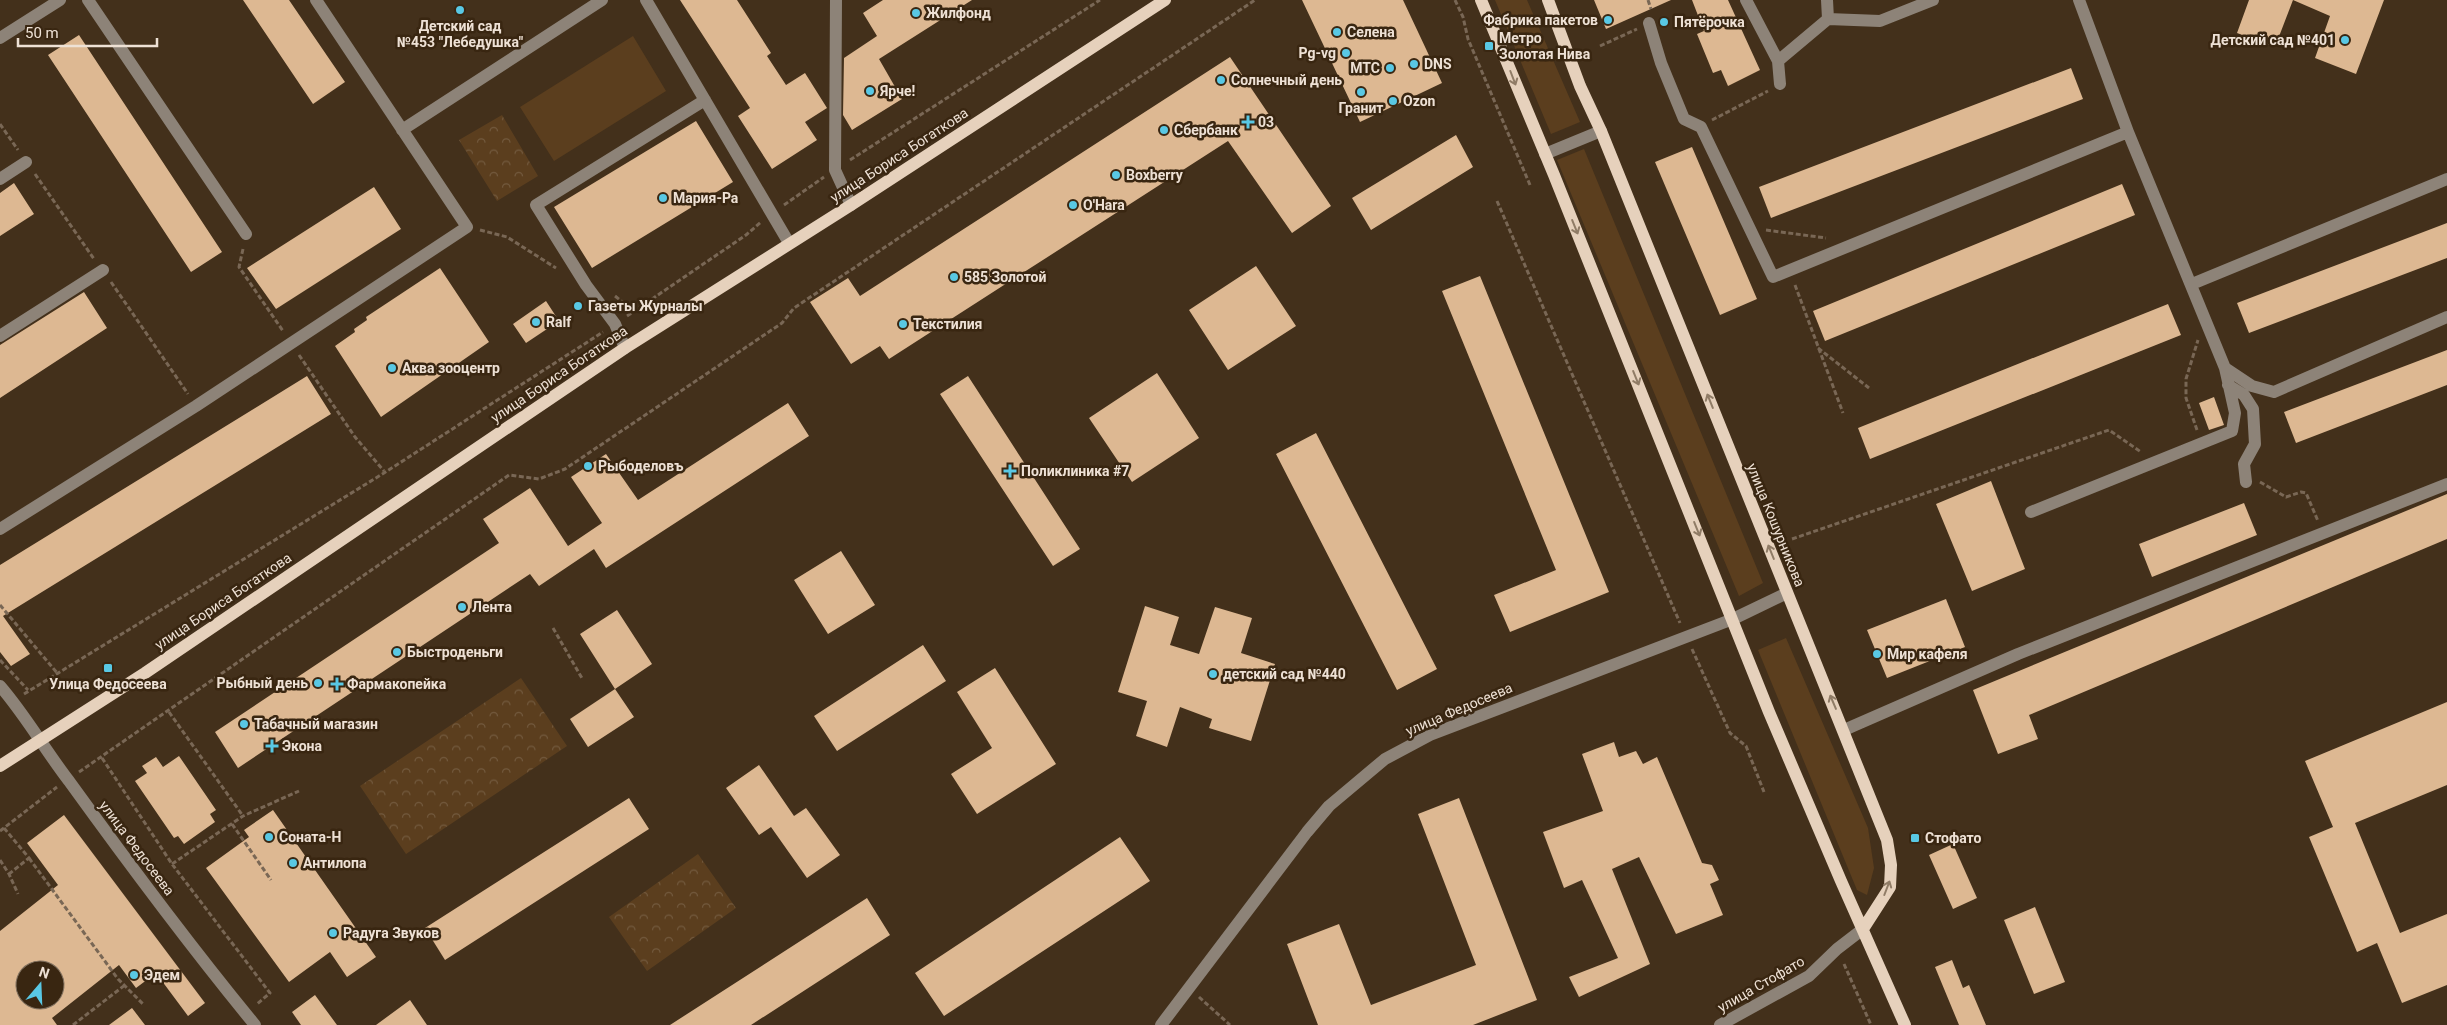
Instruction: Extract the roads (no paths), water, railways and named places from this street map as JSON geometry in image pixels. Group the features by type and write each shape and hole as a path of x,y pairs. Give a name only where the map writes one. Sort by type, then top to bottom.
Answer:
{"main road":[{"name":"улица Бориса Богаткова","path":"0,766 153,667 625,348 852,205 1165,0"},
{"path":"1481,0 1545,154 1773,721 1905,1025"},
{"name":"улица Кошурникова","path":"1548,0 1580,86 1888,840 1891,865 1890,887 1862,929"}],"street":[{"path":"0,38 60,0"},
{"path":"88,0 246,234"},
{"path":"0,529 196,406 467,227 316,0"},
{"path":"402,130 602,0"},
{"path":"646,0 790,243"},
{"path":"836,0 835,170 852,205"},
{"path":"1746,0 1778,61 1780,84"},
{"path":"1827,0 1828,19"},
{"path":"1778,61 1828,19 1880,21 1933,0"},
{"path":"2031,512 2232,431 2235,414 2225,368 2128,132 2079,0"},
{"path":"1646,25 1684,119 1701,127 1773,277 2128,132"},
{"path":"625,348 615,324 586,285 536,205 705,100"},
{"path":"1545,154 1600,131"},
{"path":"0,179 26,162"},
{"path":"2192,284 2447,179"},
{"path":"0,336 103,270"},
{"path":"2225,368 2252,386 2274,392 2447,317"},
{"path":"2228,385 2244,395 2252,409 2255,444 2244,464 2246,479"},
{"path":"1844,730 2018,654 2447,484"},
{"name":"улица Федосеева","path":"1161,1025 1329,806 1385,759 1430,735 1733,619 1787,593"},
{"name":"улица Федосеева","path":"0,686 14,702 67,780 255,1025"},
{"name":"улица Стофато","path":"1720,1025 1809,976 1837,949 1862,929"}],"place":[{"name":"Детский сад №453 \"Лебедушка\"","path":"460,10"},
{"name":"Жилфонд","path":"916,13"},
{"name":"Фабрика пакетов","path":"1608,20"},
{"name":"Пятёрочка","path":"1664,22"},
{"name":"Селена","path":"1337,32"},
{"name":"Детский сад №401","path":"2345,40"},
{"name":"Метро Золотая Нива","path":"1489,46"},
{"name":"Pg-vg","path":"1346,53"},
{"name":"DNS","path":"1414,64"},
{"name":"МТС","path":"1390,68"},
{"name":"Солнечный день","path":"1221,80"},
{"name":"Ярче!","path":"870,91"},
{"name":"Гранит","path":"1361,92"},
{"name":"Ozon","path":"1393,101"},
{"name":"03","path":"1248,122"},
{"name":"Сбербанк","path":"1164,130"},
{"name":"Boxberry","path":"1116,175"},
{"name":"Мария-Ра","path":"663,198"},
{"name":"O'Hara","path":"1073,205"},
{"name":"585 Золотой","path":"954,277"},
{"name":"Газеты Журналы","path":"578,306"},
{"name":"Ralf","path":"536,322"},
{"name":"Текстилия","path":"903,324"},
{"name":"Аква зооцентр","path":"392,368"},
{"name":"Рыбоделовъ","path":"588,466"},
{"name":"Поликлиника #7","path":"1010,471"},
{"name":"Лента","path":"462,607"},
{"name":"Быстроденьги","path":"397,652"},
{"name":"Мир кафеля","path":"1877,654"},
{"name":"Улица Федосеева","path":"108,668"},
{"name":"детский сад №440","path":"1213,674"},
{"name":"Рыбный день","path":"318,683"},
{"name":"Фармакопейка","path":"337,684"},
{"name":"Табачный магазин","path":"244,724"},
{"name":"Экона","path":"272,746"},
{"name":"Соната-Н","path":"269,837"},
{"name":"Стофато","path":"1915,838"},
{"name":"Антилопа","path":"293,863"},
{"name":"Радуга Звуков","path":"333,933"},
{"name":"Эдем","path":"134,975"}]}
